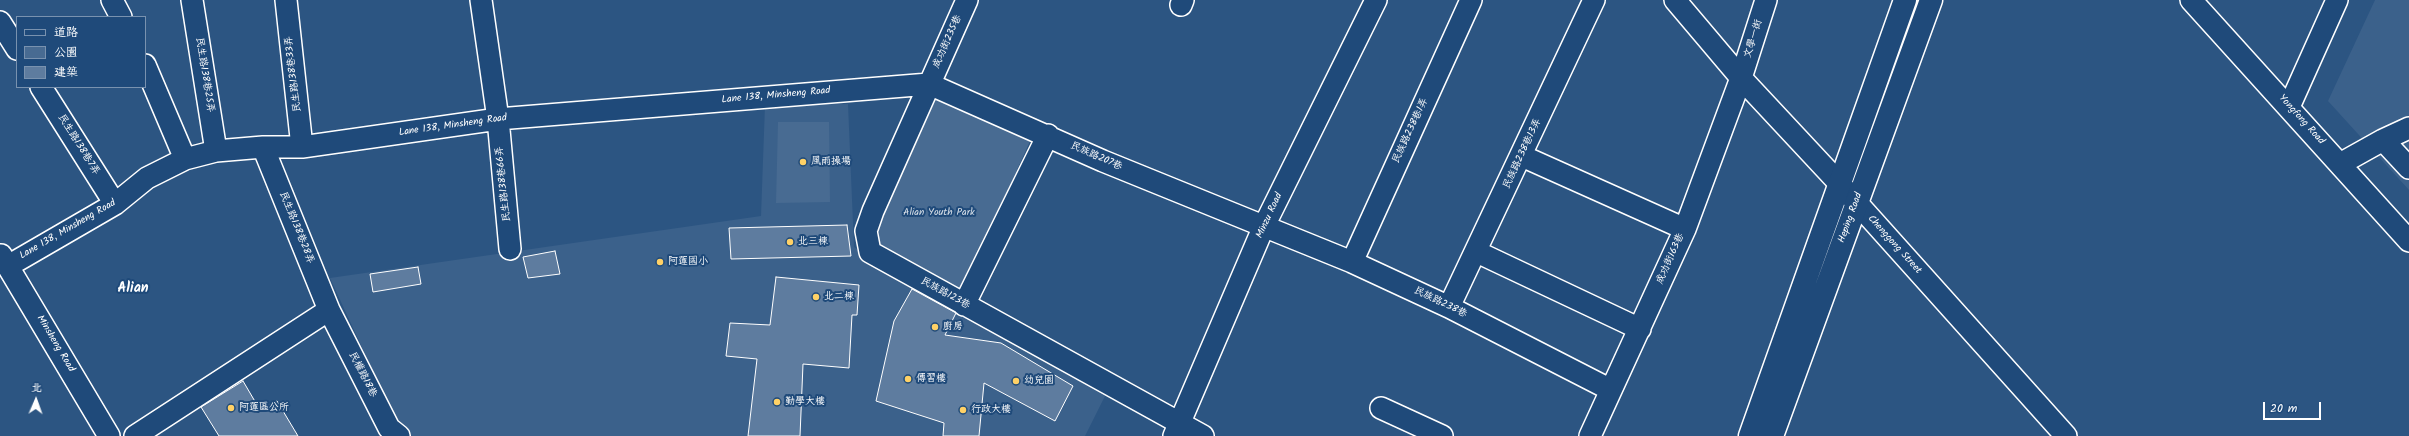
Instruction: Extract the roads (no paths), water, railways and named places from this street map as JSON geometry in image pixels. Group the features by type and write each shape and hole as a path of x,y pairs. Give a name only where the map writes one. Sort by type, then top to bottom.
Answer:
{"main road":[{"path":"1750,436 1905,0"},
{"name":"Heping Road","path":"1772,436 1931,0"}],"street":[{"path":"112,0 120,16"},
{"name":"民生路138巷25弄","path":"192,0 216,151"},
{"name":"民生路138巷33弄","path":"286,0 302,147"},
{"name":"民生路138巷66弄","path":"481,0 498,119 510,249"},
{"name":"成功街235巷","path":"929,84 967,0"},
{"name":"Minzu Road","path":"1177,430 1264,226 1376,0"},
{"name":"民族路238巷1弄","path":"1352,262 1471,0"},
{"name":"民族路238巷13弄","path":"1449,307 1477,252 1594,0"},
{"name":"Chenggong Street","path":"1675,0 1742,78 1839,183 2066,436"},
{"name":"文學一街","path":"1742,78 1766,0"},
{"name":"Yongfong Road","path":"2191,0 2409,241"},
{"path":"2289,107 2337,0"},
{"path":"0,22 16,47"},
{"path":"146,67 185,159"},
{"name":"成功街163巷","path":"1590,436 1685,229 1742,78"},
{"name":"Lane 138, Minsheng Road","path":"4,259 115,204 147,178 185,159 216,151 263,146 302,147 498,119 929,84"},
{"name":"民族路207巷","path":"929,84 1048,135 1103,161 1264,226"},
{"name":"民族路123巷","path":"929,84 873,211 866,231 870,252 964,305 1177,430 1203,436"},
{"name":"民生路138巷7弄","path":"42,88 115,204"},
{"path":"2340,164 2383,140 2409,128"},
{"path":"964,305 1048,135"},
{"path":"2383,140 2409,168"},
{"name":"民生路138巷28弄","path":"263,146 329,310"},
{"path":"1522,156 1685,229"},
{"name":"民族路238巷","path":"1264,226 1352,262 1449,307 1611,390"},
{"path":"1477,252 1640,329"},
{"name":"Minsheng Road","path":"4,259 110,436"},
{"path":"135,436 329,310"},
{"name":"民權路18巷","path":"329,310 389,428 399,436"},
{"path":"1381,408 1442,436"}],"place":[{"name":"風雨操場","path":"803,162"},
{"name":"北三棟","path":"790,242"},
{"name":"阿蓮國小","path":"660,262"},
{"name":"北二棟","path":"816,297"},
{"name":"廚房","path":"935,327"},
{"name":"傳習樓","path":"908,379"},
{"name":"幼兒園","path":"1016,381"},
{"name":"勤學大樓","path":"777,402"},
{"name":"阿蓮區公所","path":"231,408"},
{"name":"行政大樓","path":"963,410"}],"district":[{"name":"Alian","path":"133,290"}],"park label":[{"name":"Alian Youth Park","path":"939,213"}]}
